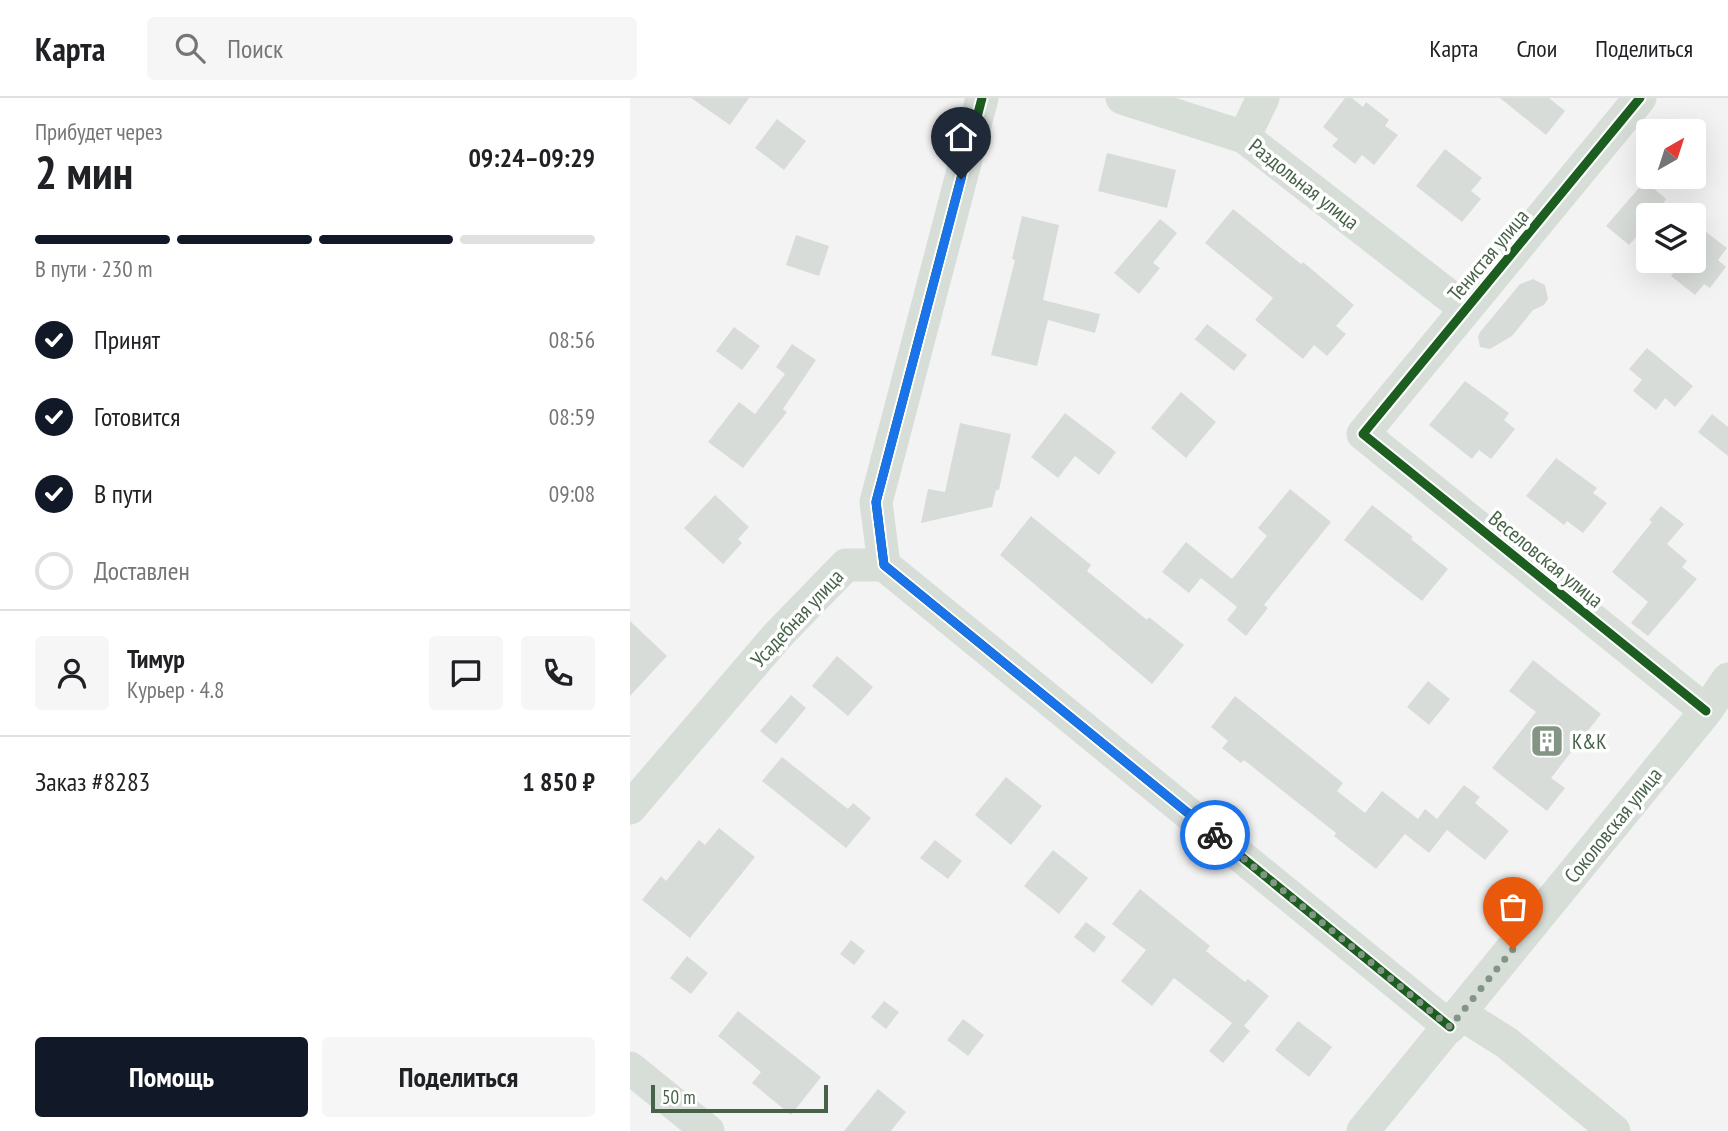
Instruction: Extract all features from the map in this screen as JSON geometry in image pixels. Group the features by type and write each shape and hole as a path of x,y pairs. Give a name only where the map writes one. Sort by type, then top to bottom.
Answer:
{"street":[{"path":"982,98 876,502 884,565 1455,1020 1507,1043 1614,1131"},
{"name":"Раздольная улица","path":"1122,98 1244,137 1466,309"},
{"path":"1244,137 1263,98"},
{"name":"Тенистая улица","path":"1363,434 1640,98"},
{"name":"Веселовская улица","path":"1363,434 1706,711"},
{"name":"Усадебная улица","path":"630,808 777,636 846,565 884,565"},
{"name":"Соколовская улица","path":"1363,1131 1706,711 1728,679"},
{"path":"630,1068 708,1131"}],"building":[{"path":"691,98 749,98 730,125"},
{"path":"1345,98 1352,98 1363,107 1366,102 1389,120 1385,126 1398,135 1374,165 1362,155 1355,164 1332,146 1338,139 1323,127"},
{"path":"1500,98 1549,98 1565,111 1546,135"},
{"path":"777,119 806,141 784,170 755,148"},
{"path":"1445,149 1482,178 1471,191 1481,199 1462,222 1416,186"},
{"path":"1107,153 1176,170 1167,208 1098,191"},
{"path":"1638,189 1654,189 1666,199 1664,203 1636,203 1636,237 1629,245 1606,226"},
{"path":"1233,209 1354,305 1336,326 1346,334 1327,356 1314,345 1303,359 1255,320 1273,298 1205,243"},
{"path":"1022,216 1059,225 1043,300 1100,314 1095,333 1048,320 1037,366 991,355 1015,260 1012,259"},
{"path":"1160,219 1177,233 1153,263 1160,268 1139,294 1114,273"},
{"path":"1706,232 1727,248 1718,260 1726,267 1710,288 1704,284 1695,295 1671,276 1673,273 1706,273"},
{"path":"796,235 829,246 819,276 786,265"},
{"path":"1533,279 1545,285 1548,299 1544,305 1533,310 1512,336 1490,349 1480,347 1480,332 1520,284"},
{"path":"1207,324 1247,355 1234,371 1193,338 1195,339"},
{"path":"734,327 760,346 742,370 716,351"},
{"path":"792,344 816,360 783,409 787,412 743,468 708,442 739,402 755,414 785,374 776,367"},
{"path":"1647,348 1693,386 1675,407 1665,398 1656,410 1633,391 1642,380 1629,369"},
{"path":"1465,381 1509,413 1504,420 1515,429 1491,459 1479,450 1472,459 1429,425"},
{"path":"1181,392 1216,422 1186,458 1151,428"},
{"path":"1065,413 1116,452 1099,475 1075,456 1058,478 1031,457"},
{"path":"1712,414 1728,427 1728,456 1698,432"},
{"path":"960,423 1011,434 999,490 996,490 992,507 921,523 928,489 945,492"},
{"path":"1556,458 1597,488 1593,493 1607,503 1583,533 1567,521 1564,525 1526,496"},
{"path":"1290,489 1331,522 1264,605 1268,608 1246,636 1227,620 1237,607 1201,578 1189,593 1162,572 1186,542 1232,579 1267,536 1258,528"},
{"path":"715,495 749,527 738,539 742,543 723,564 684,528"},
{"path":"1372,505 1448,569 1422,601 1344,540"},
{"path":"1661,506 1684,524 1667,544 1687,561 1682,567 1697,579 1648,636 1631,623 1648,602 1612,572 1652,522 1649,520"},
{"path":"1031,516 1091,565 1087,571 1147,620 1149,617 1184,645 1152,684 1000,555"},
{"path":"630,621 667,656 630,696"},
{"path":"837,656 873,687 848,716 812,686"},
{"name":"K&K","path":"1533,660 1601,714 1551,778 1565,788 1547,811 1492,768 1536,712 1509,691"},
{"path":"1428,681 1450,699 1429,725 1407,707"},
{"path":"791,695 806,708 776,744 760,731"},
{"path":"1235,696 1343,783 1337,791 1365,813 1382,791 1418,819 1425,809 1437,819 1464,785 1480,797 1475,803 1509,831 1485,860 1447,830 1429,853 1405,834 1376,869 1334,836 1336,833 1244,760 1241,763 1222,748 1228,741 1211,727"},
{"path":"782,757 848,809 853,803 871,818 846,848 762,781"},
{"path":"1006,777 1042,806 1011,845 975,815"},
{"path":"719,828 755,857 690,938 642,900 661,876 666,881 699,840 705,845"},
{"path":"935,840 962,861 948,879 920,858"},
{"path":"1053,850 1088,878 1059,914 1024,886"},
{"path":"1140,889 1210,946 1206,951 1245,982 1248,979 1269,996 1244,1026 1250,1031 1223,1063 1209,1051 1232,1023 1174,978 1152,1006 1121,981 1146,950 1112,924"},
{"path":"1086,922 1106,937 1094,953 1074,937"},
{"path":"851,940 865,951 854,965 840,954"},
{"path":"687,956 708,973 691,994 670,978"},
{"path":"884,1001 899,1012 886,1029 871,1017"},
{"path":"738,1011 821,1077 791,1115 752,1083 761,1072 718,1036"},
{"path":"963,1019 984,1035 968,1056 947,1040"},
{"path":"1298,1021 1332,1047 1309,1077 1275,1050"},
{"path":"878,1089 906,1112 891,1131 844,1131"}],"cycle path":[{"path":"982,98 876,502 884,565 1450,1027"},
{"path":"1640,98 1363,434 1706,711"}],"way so far":[{"path":"1215,835 1450,1027 1513,949"}],"place":[{"name":"K&K","path":"1547,741"}],"route":[{"path":"961,179 876,502 884,565 1215,835"}]}
